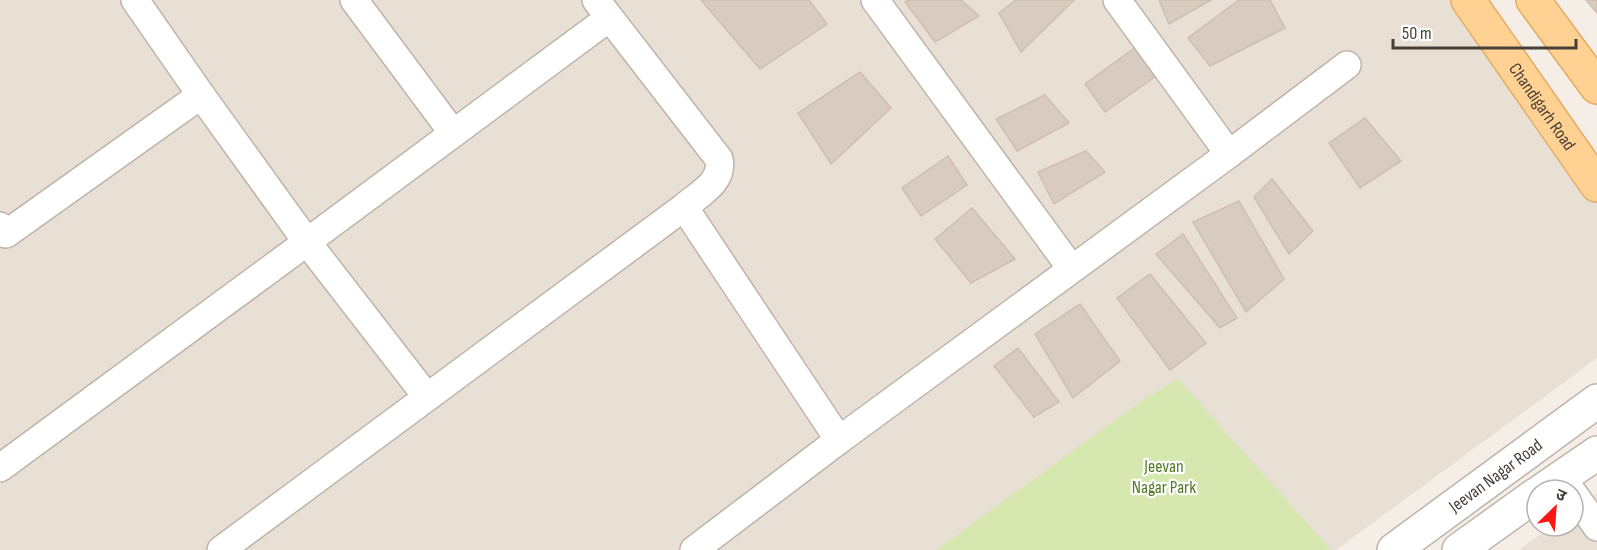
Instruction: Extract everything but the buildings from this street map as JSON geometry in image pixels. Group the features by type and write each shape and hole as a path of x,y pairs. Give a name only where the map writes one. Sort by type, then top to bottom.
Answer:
{"main road":[{"name":"Chandigarh Road","path":"1468,0 1597,185"},
{"path":"1537,2 1597,87"}],"street":[{"path":"135,0 307,242 427,397"},
{"path":"354,0 453,133"},
{"path":"875,0 1071,268"},
{"path":"1117,0 1229,153"},
{"path":"0,468 453,133 602,9 719,159 720,167 716,180 684,207 221,550"},
{"path":"694,550 839,440 1347,65"},
{"path":"2,233 201,95"},
{"path":"684,207 839,440"},
{"name":"Jeevan Nagar Road","path":"1394,550 1597,401"},
{"path":"1569,478 1597,453"},
{"path":"1459,550 1525,509"},
{"path":"1585,516 1597,527"}],"shaded area":[{"path":"0,0 1458,0 1597,193 1597,358 1336,550 0,550"},
{"path":"1597,493 1597,550 1519,550 1536,538 1585,538 1585,502"}],"green space":[{"name":"Jeevan Nagar Park","path":"1178,379 1331,550 936,550 1144,399"}]}
